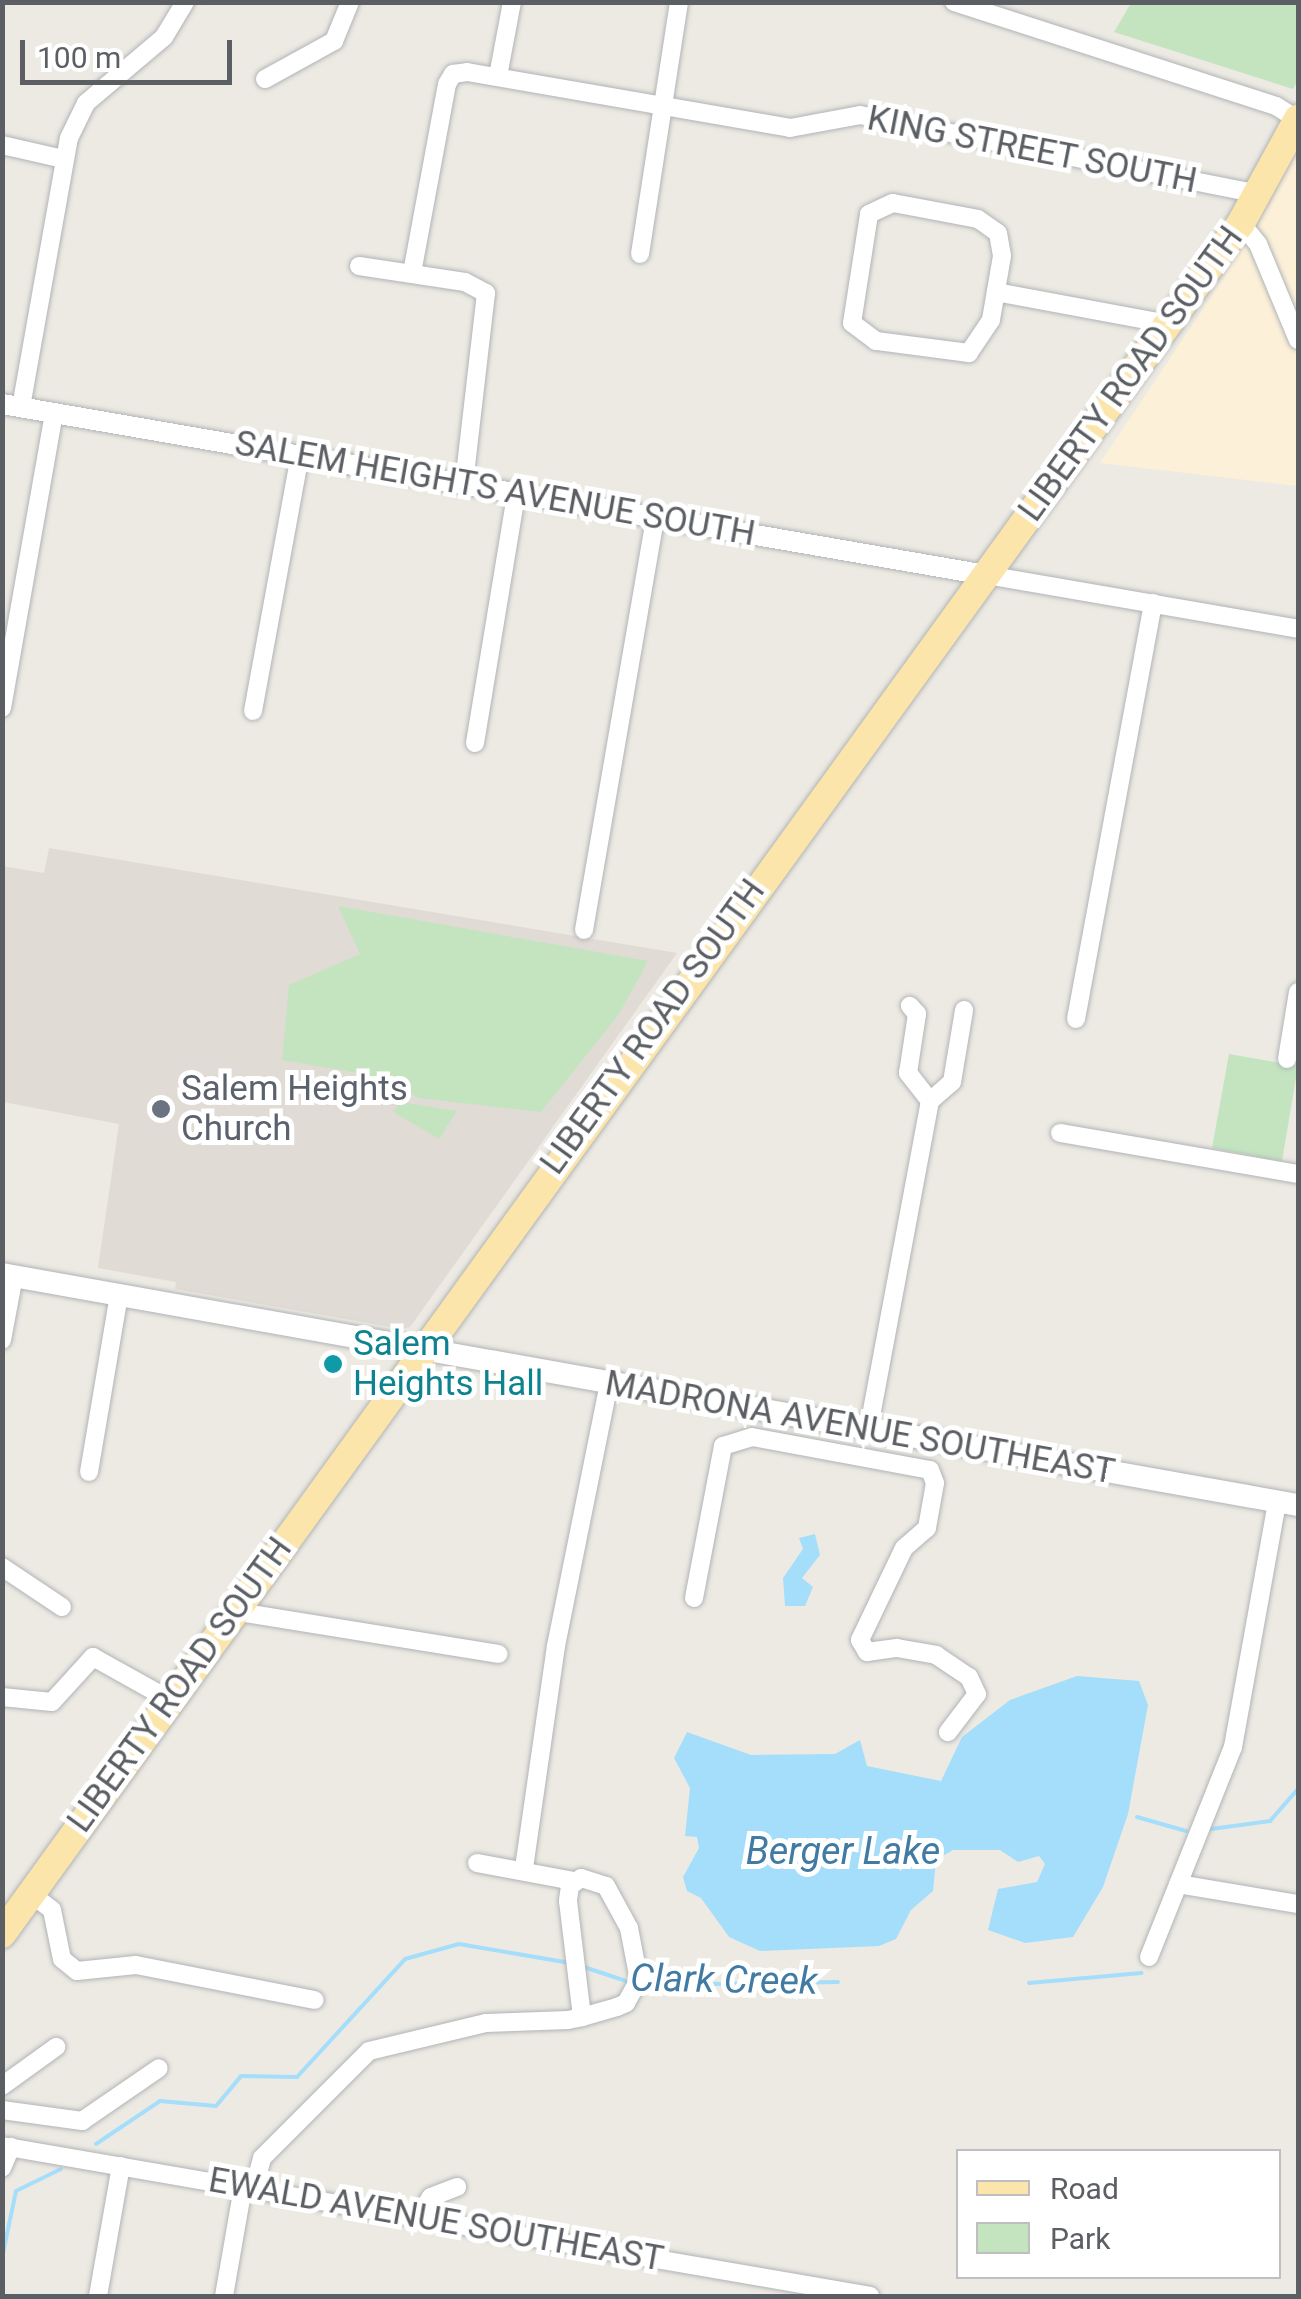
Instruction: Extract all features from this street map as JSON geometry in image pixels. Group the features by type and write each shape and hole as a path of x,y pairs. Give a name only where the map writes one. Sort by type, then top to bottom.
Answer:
{"main road":[{"name":"LIBERTY ROAD SOUTH","path":"2,1934 422,1347 1241,222 1298,119"},
{"name":"MADRONA AVENUE SOUTHEAST","path":"8,1275 422,1347 857,1430 1288,1503"}],"street":[{"path":"12,406 63,159 86,103 164,37 185,2"},
{"path":"265,79 334,41 350,2"},
{"path":"498,76 512,2"},
{"path":"640,254 660,104 679,2"},
{"path":"954,2 1276,106 1298,119"},
{"name":"KING STREET SOUTH","path":"412,273 453,74 498,76 790,128 860,114 1258,194"},
{"path":"2,146 63,159"},
{"path":"893,203 990,222 1002,256 996,292 984,339 969,353 864,338 851,314 869,214 893,203"},
{"path":"1241,222 1258,244 1298,340"},
{"path":"359,266 465,282 486,294 464,484"},
{"path":"996,292 1168,324"},
{"name":"SALEM HEIGHTS AVENUE SOUTH","path":"12,406 986,575"},
{"path":"2,708 54,412"},
{"path":"253,711 300,456"},
{"path":"475,743 516,494"},
{"path":"584,930 655,518"},
{"path":"986,575 1298,629"},
{"path":"1076,1019 1152,603"},
{"path":"1287,1059 1298,992"},
{"path":"910,1006 917,1014 908,1073 930,1101"},
{"path":"840,1455 857,1430 930,1101 950,1086 964,1010"},
{"path":"1060,1134 1298,1174"},
{"path":"2,1340 8,1275"},
{"path":"89,1472 119,1294"},
{"path":"524,1868 559,1658 571,1629 606,1432 603,1417 609,1383"},
{"path":"694,1598 723,1446 752,1437 926,1469 935,1477 927,1528 904,1548 860,1640 868,1652 897,1648 936,1655 969,1677 977,1694 948,1732"},
{"path":"1149,1957 1234,1746 1288,1503"},
{"path":"2,1568 62,1607"},
{"path":"232,1611 499,1654"},
{"path":"2,1697 52,1702 94,1657 170,1700"},
{"path":"224,2296 249,2187 262,2158 364,2054 486,2023 582,2017 626,2004 638,1988 640,1966 606,1886 477,1862"},
{"path":"573,1881 571,1948 582,2017"},
{"path":"1178,1884 1298,1904"},
{"path":"31,1894 52,1910 62,1959 77,1971 136,1964 314,2000"},
{"path":"2,2086 56,2047"},
{"path":"2,2110 82,2122 158,2068"},
{"path":"2,2168 7,2146"},
{"name":"EWALD AVENUE SOUTHEAST","path":"7,2146 870,2296"},
{"path":"98,2296 121,2166"},
{"path":"418,2216 431,2197 457,2187"}],"shaded area":[{"path":"1298,145 1298,486 1100,463 1227,273"},
{"path":"49,848 677,953 410,1327 402,1329 175,1289 176,1282 98,1268 119,1124 3,1102 2,866 44,873"}],"green space":[{"path":"1131,3 1298,3 1298,80 1293,89 1114,32"},
{"path":"338,906 648,961 619,1014 541,1112 419,1098 364,1074 282,1060 289,985 360,954"},
{"path":"1229,1054 1298,1066 1282,1161 1212,1148"},
{"path":"400,1102 457,1111 439,1139 393,1112"}],"water":[{"path":"815,1534 820,1555 802,1578 813,1587 805,1606 785,1606 783,1578 803,1549 799,1538"},
{"name":"Berger Lake","path":"1077,1676 1139,1681 1148,1705 1128,1814 1103,1887 1073,1937 1025,1943 988,1930 998,1889 1037,1882 1045,1864 1039,1856 1018,1862 1000,1850 953,1850 936,1860 933,1891 911,1910 896,1939 879,1946 760,1951 729,1937 701,1898 687,1891 683,1877 699,1848 697,1837 685,1836 690,1788 674,1758 687,1732 751,1755 835,1754 860,1740 867,1766 941,1781 962,1737 1010,1700"}],"waterway":[{"name":"Clark Creek","path":"1211,1829 1270,1821 1298,1789"},
{"name":"Clark Creek","path":"1137,1817 1186,1831"},
{"name":"Clark Creek","path":"96,2144 160,2101 216,2106 241,2076 297,2077 405,1959 459,1944 570,1963"},
{"name":"Clark Creek","path":"584,1967 632,1983"},
{"path":"1029,1983 1142,1973"},
{"name":"Clark Creek","path":"646,1985 838,1982"},
{"name":"Clark Creek","path":"2,2258 16,2191 61,2169"}],"place":[{"name":"Salem Heights Church","path":"161,1109"},
{"name":"Salem Heights Hall","path":"333,1364"}]}
